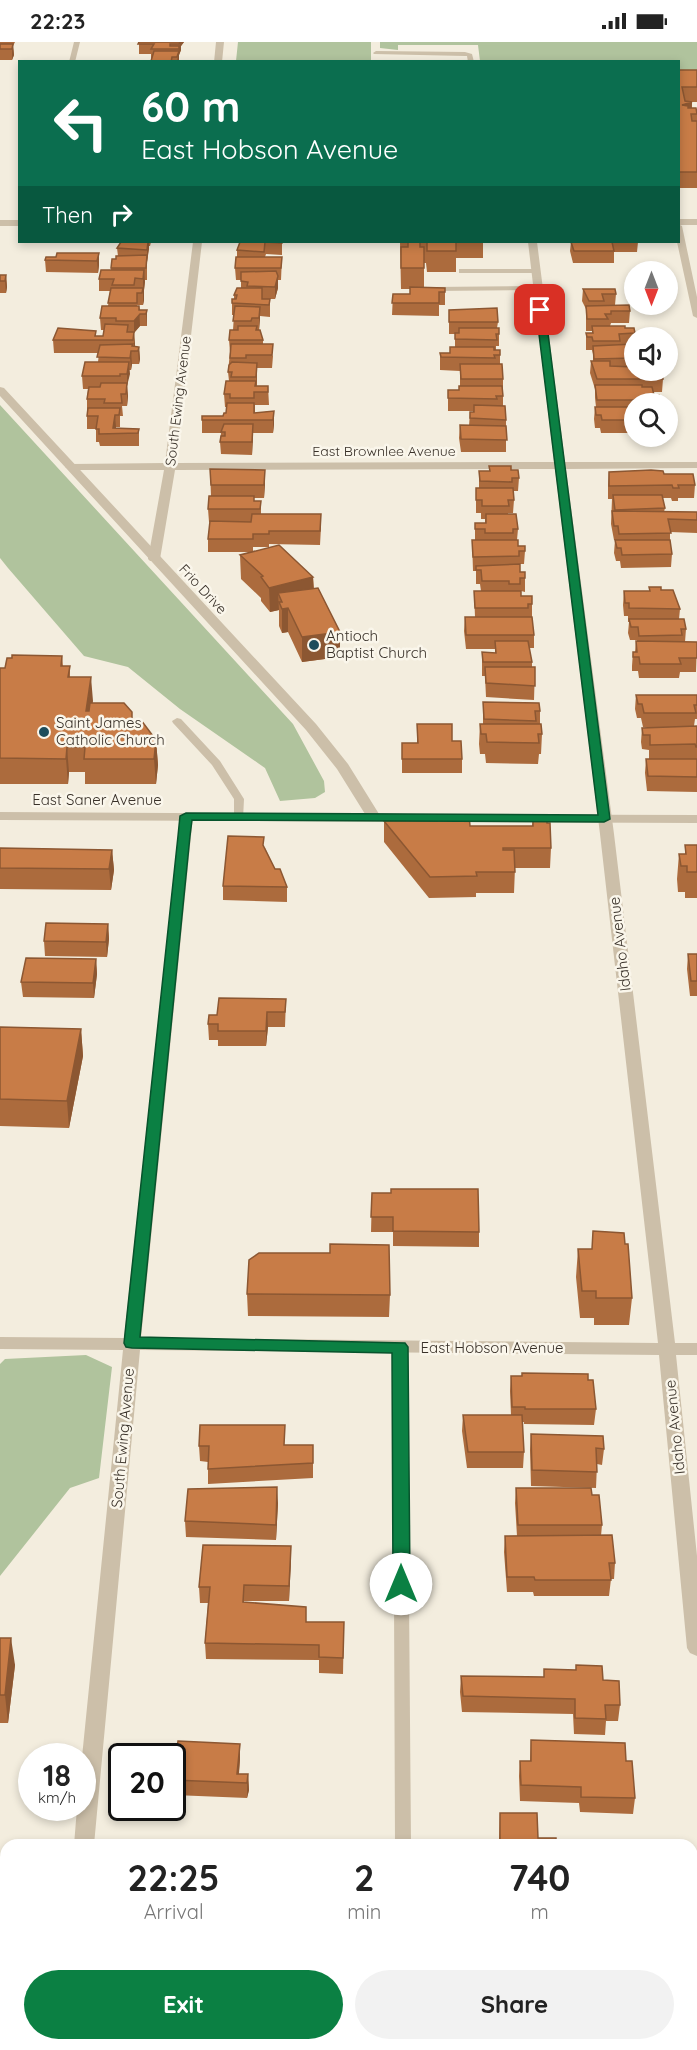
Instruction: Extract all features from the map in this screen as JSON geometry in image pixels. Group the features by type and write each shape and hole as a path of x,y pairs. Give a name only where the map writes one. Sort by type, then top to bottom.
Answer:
{"street":[{"path":"218,60 220,42"},
{"path":"680,224 697,222"},
{"path":"0,223 18,223"},
{"name":"South Ewing Avenue","path":"154,559 170,466 197,243"},
{"name":"Idaho Avenue","path":"532,243 668,1349 697,1648"},
{"name":"Frio Drive","path":"0,390 154,559 312,727 343,767 374,817"},
{"name":"East Brownlee Avenue","path":"71,467 697,465"},
{"name":"East Saner Avenue","path":"0,816 697,819"},
{"name":"South Ewing Avenue","path":"85,1839 186,816"},
{"name":"East Hobson Avenue","path":"0,1343 697,1349"}],"lane":[{"path":"72,60 76,42"},
{"path":"376,42 376,57 465,54 470,55 471,60"},
{"path":"680,234 697,316"},
{"path":"462,271 536,271"},
{"path":"433,289 538,288"},
{"path":"177,721 216,763 239,799 239,817"},
{"path":"400,1347 403,1839"}],"green space":[{"path":"238,42 371,42 371,60 236,60"},
{"path":"380,42 697,42 697,77 680,77 680,60 480,60 478,45 398,45 398,50 380,48"},
{"path":"0,405 293,724 324,781 325,792 315,798 280,801 265,768 180,709 128,667 84,656 8,568 0,558"},
{"path":"86,1355 112,1367 99,1478 70,1488 0,1576 0,1364 5,1359"}],"building":[{"path":"139,42 180,42 170,44 170,46 179,46 179,49 151,49 154,44 138,44"},
{"path":"0,44 13,44 12,49 0,49"},
{"path":"154,51 179,51 177,57 172,57 171,60 151,60"},
{"path":"680,70 697,70 697,87 682,87 685,101 692,102 682,105 696,108 697,114 691,114 692,121 697,121 697,172 680,172"},
{"path":"120,243 148,243 147,250 117,248"},
{"path":"240,243 265,243 264,252 237,250"},
{"path":"408,243 420,243 420,247 424,247 424,268 401,268 401,247 408,247"},
{"path":"427,243 456,243 456,251 427,251"},
{"path":"571,243 612,243 614,251 574,251"},
{"path":"57,253 99,253 97,261 45,260 46,257 56,257"},
{"path":"147,255 146,268 111,268 112,259 116,259 116,256"},
{"path":"236,257 282,257 281,268 235,268"},
{"path":"101,270 144,270 143,279 135,278 134,285 112,285 114,279 99,279"},
{"path":"276,271 278,276 275,287 247,286 248,282 241,281 241,272"},
{"path":"0,275 6,275 5,281 0,281"},
{"path":"410,287 445,288 445,292 439,292 439,303 392,303 393,294 410,294"},
{"path":"111,288 143,288 142,293 137,293 137,303 108,303"},
{"path":"237,288 262,288 262,299 270,299 269,305 232,303 232,299 236,299 237,295 234,295"},
{"path":"583,289 615,289 616,294 602,294 604,301 589,301"},
{"path":"624,305 624,311 611,311 611,314 605,314 608,319 587,319 586,306"},
{"path":"102,306 139,306 139,310 147,310 146,314 140,314 134,321 116,321 116,318 100,318"},
{"path":"235,306 260,307 259,318 252,318 251,321 233,321"},
{"path":"497,308 498,322 449,322 449,310"},
{"path":"105,324 128,325 127,332 134,332 133,340 53,340 58,328 96,331 95,336 103,336"},
{"path":"238,326 257,326 256,330 260,330 263,340 229,340 230,330 238,330"},
{"path":"592,326 625,326 624,334 619,334 620,341 593,341 592,337 587,337 586,333 593,333"},
{"path":"459,328 499,328 499,334 496,334 497,340 455,339 455,333 459,333"},
{"path":"133,344 132,346 139,347 138,351 131,351 130,358 97,357 100,345"},
{"path":"231,344 273,344 272,355 246,355 246,358 230,358"},
{"path":"624,344 624,358 594,359 593,346"},
{"path":"450,347 494,347 494,350 500,350 500,355 494,355 495,358 441,357 440,353 450,353"},
{"path":"591,361 610,361 610,366 624,367 624,379 597,379"},
{"path":"85,362 129,362 127,374 82,376"},
{"path":"232,362 257,363 256,377 231,377 232,372 228,372"},
{"path":"460,364 502,364 503,379 461,379"},
{"path":"226,381 256,381 255,386 268,386 268,392 254,392 254,398 230,398 230,394 224,394"},
{"path":"101,383 127,383 126,394 121,394 122,403 104,403 105,399 87,399 89,387 100,387"},
{"path":"595,385 642,385 642,387 652,387 654,393 624,393 624,400 597,400"},
{"path":"459,386 502,386 503,396 496,396 497,399 448,398 448,390 459,390"},
{"path":"227,403 254,403 254,413 274,411 273,420 202,420 202,416 223,416 226,413"},
{"path":"474,405 505,406 506,420 470,418 470,412 474,412"},
{"path":"595,407 624,407 624,420 602,420 601,415 596,415"},
{"path":"88,408 120,408 119,415 115,415 113,428 139,429 138,433 99,434 99,429 96,429 98,416 87,416"},
{"path":"224,424 253,424 252,442 220,442 221,436 225,436 225,432 221,432"},
{"path":"460,425 506,426 507,440 461,439"},
{"path":"489,466 511,466 511,470 518,470 519,478 512,478 512,482 480,481 479,471 490,471"},
{"path":"210,469 265,470 264,485 211,485"},
{"path":"663,471 664,474 693,474 695,485 678,485 679,488 673,488 672,485 609,486 609,472"},
{"path":"476,488 513,488 514,500 508,500 509,506 482,506 482,500 476,500"},
{"path":"613,495 662,495 665,508 615,510"},
{"path":"209,496 254,496 254,501 261,501 260,509 208,509"},
{"path":"612,511 697,512 697,520 668,519 671,533 619,534 618,526 614,526"},
{"path":"252,514 321,514 320,531 269,531 269,534 253,534 253,539 208,539 210,521 251,522"},
{"path":"486,514 516,514 518,529 513,529 513,533 485,533 485,529 475,529 475,523 486,523"},
{"path":"472,540 518,540 518,546 525,546 525,551 519,551 519,556 473,557"},
{"path":"615,540 670,540 672,554 622,555 621,548 617,548"},
{"path":"279,545 313,577 269,588 261,577 263,576 240,555"},
{"path":"520,564 520,572 525,572 525,578 520,578 520,584 509,584 509,581 482,581 481,570 476,570 476,566"},
{"path":"649,587 673,590 680,609 629,608 629,603 625,603 624,591 650,591"},
{"path":"318,588 340,632 302,637 288,608 282,609 278,593"},
{"path":"474,591 521,591 521,596 532,596 532,604 528,604 528,608 475,608"},
{"path":"465,617 532,617 534,635 466,635"},
{"path":"629,619 684,619 686,629 681,629 682,635 639,636 638,627 631,627"},
{"path":"495,641 528,641 532,662 483,662 482,652 496,653"},
{"path":"636,641 697,642 697,658 679,658 681,664 640,664 639,657 633,657 633,652 637,652"},
{"name":"Saint James Catholic Church","path":"12,655 62,656 61,666 70,666 68,677 91,677 86,711 89,711 90,703 124,703 132,712 132,720 141,720 156,740 154,759 84,759 85,747 67,747 66,759 0,758 0,668 5,668 7,658 12,658"},
{"path":"485,667 535,667 535,686 486,683"},
{"path":"636,695 697,695 697,705 694,705 696,713 644,713 642,704 638,704"},
{"path":"483,702 539,703 540,711 535,711 536,721 484,719"},
{"path":"417,724 452,724 452,741 461,741 462,759 402,759 402,743 418,743"},
{"path":"480,724 541,724 542,734 538,734 539,743 487,742 486,734 481,734"},
{"path":"697,726 697,747 695,744 650,745 650,735 643,735 642,728"},
{"path":"646,759 697,759 697,777 648,776"},
{"path":"437,815 469,815 470,826 533,826 533,820 547,820 547,823 550,823 551,848 503,848 503,850 514,850 515,872 476,872 477,876 430,877 384,821 437,821"},
{"path":"228,836 264,837 263,845 275,869 280,869 287,887 223,886"},
{"path":"685,845 697,845 697,872 687,872 687,866 681,866 679,854 686,854"},
{"path":"0,848 112,850 109,869 0,868"},
{"path":"46,923 108,924 106,942 44,941"},
{"path":"688,954 697,954 697,981 691,981"},
{"path":"26,958 96,959 93,983 21,982"},
{"path":"219,998 286,999 285,1012 267,1012 266,1031 218,1031 218,1024 208,1024 209,1015 217,1015"},
{"path":"0,1027 81,1029 67,1101 0,1099"},
{"path":"391,1189 478,1189 479,1232 393,1231 393,1217 371,1217 372,1193 391,1193"},
{"path":"593,1231 624,1233 625,1244 628,1244 632,1298 596,1298 596,1291 582,1291 578,1249 592,1249"},
{"path":"330,1244 389,1245 390,1295 247,1294 249,1260 259,1253 330,1253"},
{"path":"522,1373 588,1374 588,1380 593,1380 596,1409 512,1407 511,1376 522,1376"},
{"path":"463,1415 522,1415 524,1452 468,1452"},
{"path":"200,1425 285,1425 284,1445 313,1445 313,1463 208,1469 209,1446 199,1446"},
{"path":"531,1434 603,1436 604,1449 596,1448 597,1472 532,1470"},
{"path":"277,1487 276,1525 185,1521 188,1489"},
{"path":"516,1488 591,1488 592,1495 599,1495 602,1525 518,1525"},
{"path":"612,1535 615,1563 609,1563 611,1580 535,1580 534,1577 507,1577 505,1536"},
{"path":"203,1545 291,1546 289,1586 244,1585 243,1602 306,1607 306,1622 344,1622 343,1658 319,1657 319,1645 205,1643 210,1587 199,1587"},
{"path":"0,1638 11,1638 5,1695 0,1695"},
{"path":"576,1665 602,1666 603,1680 619,1681 620,1705 605,1705 606,1719 575,1718 575,1699 463,1696 461,1676 544,1677 544,1669 576,1670"},
{"path":"531,1740 625,1743 626,1761 632,1761 635,1798 581,1797 581,1787 521,1785 520,1761 531,1761"},
{"path":"178,1741 240,1744 237,1774 248,1774 247,1783 186,1781 186,1743 178,1743"},
{"path":"500,1813 537,1813 538,1838 556,1838 556,1839 500,1839"}],"place":[{"name":"Antioch Baptist Church","path":"314,645"},
{"name":"Saint James Catholic Church","path":"44,732"}],"route":[{"path":"401,1584 400,1347 132,1343 186,816 604,819 540,310"}]}
